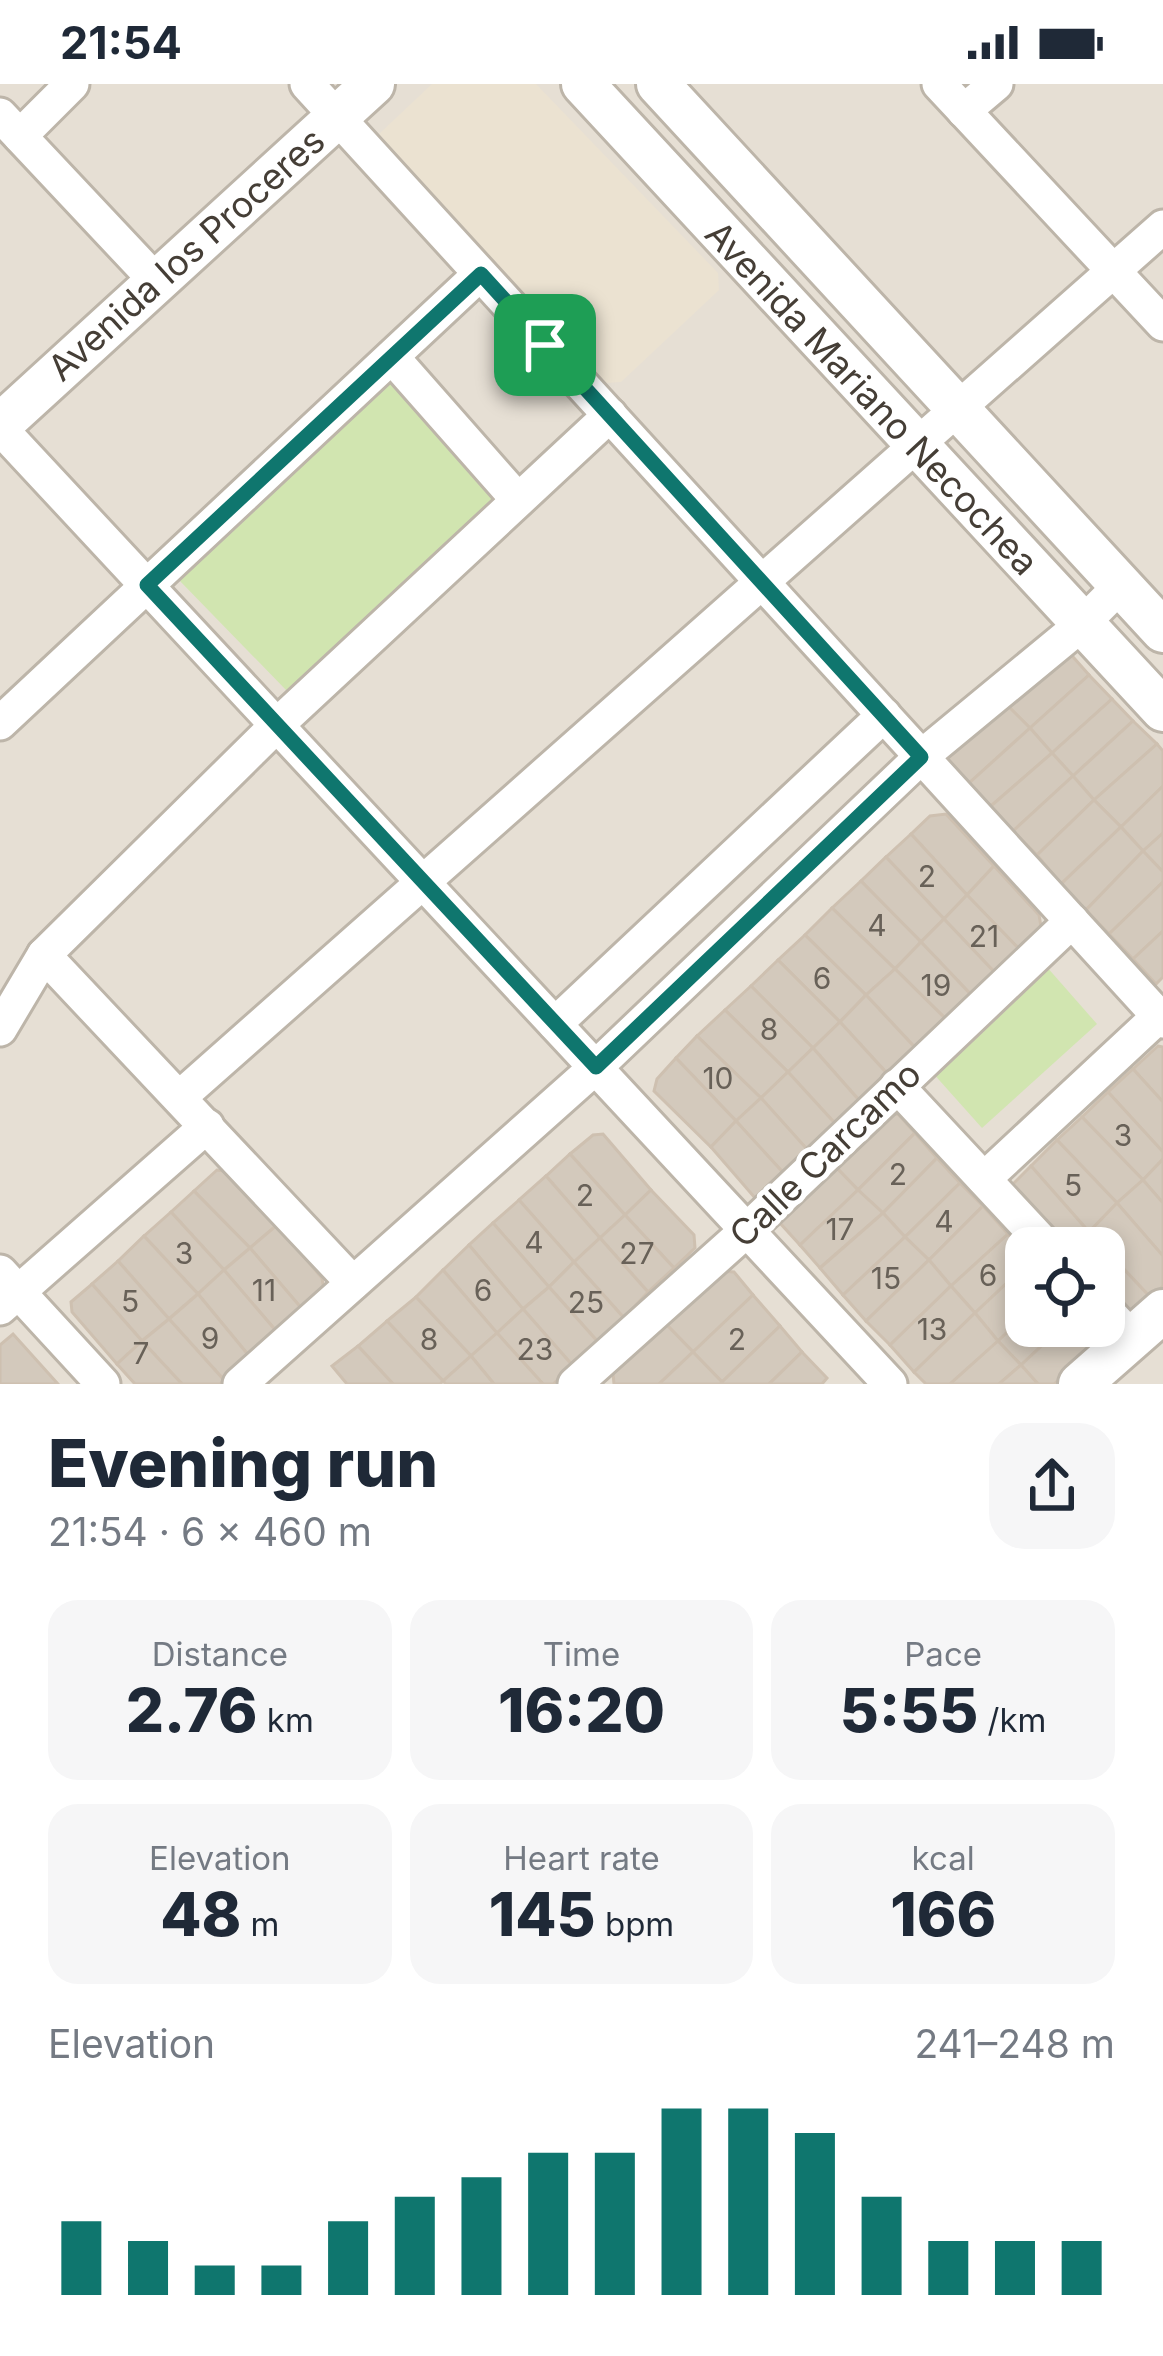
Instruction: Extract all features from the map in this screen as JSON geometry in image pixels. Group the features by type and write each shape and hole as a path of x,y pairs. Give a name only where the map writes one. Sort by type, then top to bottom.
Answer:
{"street":[{"path":"72,84 10,125 156,281"},
{"path":"307,84 1161,1018 984,1179"},
{"name":"Avenida los Proceres","path":"0,426 373,84"},
{"name":"Avenida Mariano Necochea","path":"583,84 1163,710"},
{"name":"Avenida Mariano Necochea","path":"658,84 1163,631"},
{"path":"939,84 1163,324"},
{"path":"964,111 996,84"},
{"path":"180,1097 1163,227"},
{"path":"0,723 481,274"},
{"path":"392,356 518,500"},
{"path":"0,1028 10,981 44,956 278,725 610,415"},
{"path":"0,426 890,1384"},
{"path":"240,1384 596,1067 921,757 1082,625 1121,585"},
{"path":"555,1024 884,715"},
{"name":"Calle Carcamo","path":"586,1381 1072,921"},
{"path":"44,956 353,1282"},
{"path":"897,1086 1029,1227"},
{"path":"103,1384 6,1291 207,1126"},
{"path":"1080,1384 1133,1319"}],"shaded area":[{"path":"0,84 1163,84 1163,1384 0,1384"},
{"path":"432,84 536,84 718,273 719,290 621,382 606,383 378,135"}],"green space":[{"path":"388,380 498,499 287,691 178,579"},
{"path":"1039,958 1097,1024 982,1128 923,1062"}],"building":[{"path":"1066,649 1089,675 1030,728 1002,700"},
{"path":"1089,675 1112,699 1052,753 1030,728"},
{"path":"1112,699 1133,721 1073,776 1052,753"},
{"path":"1002,700 1030,728 967,785 946,761 949,748"},
{"path":"1133,721 1157,744 1094,800 1073,776"},
{"path":"1030,728 1052,753 991,806 967,785"},
{"path":"1157,744 1163,751 1163,786 1121,827 1094,800"},
{"path":"1052,753 1073,776 1013,831 991,806"},
{"path":"1073,776 1094,800 1037,855 1013,831"},
{"path":"1163,786 1163,833 1143,851 1121,827"},
{"path":"1094,800 1121,827 1061,884 1037,855"},
{"path":"946,814 994,866 967,895 911,834 930,816"},
{"path":"1121,827 1143,851 1086,910 1061,884"},
{"path":"1163,833 1163,872 1143,851"},
{"path":"911,834 967,895 944,919 886,857"},
{"path":"1143,851 1163,872 1163,882 1109,934 1086,910"},
{"path":"886,857 944,919 921,942 861,881"},
{"path":"994,866 1039,915 1042,932 1023,953 967,895"},
{"path":"861,881 921,942 895,969 832,908"},
{"path":"1163,882 1163,931 1133,959 1109,934"},
{"path":"967,895 1023,953 1000,978 944,919"},
{"path":"832,908 895,969 866,995 805,935"},
{"path":"944,919 1000,978 977,1001 921,942"},
{"path":"1163,931 1163,977 1156,984 1133,959"},
{"path":"805,935 866,995 840,1022 778,960"},
{"path":"921,942 977,1001 951,1024 895,969"},
{"path":"778,960 840,1022 813,1048 751,986"},
{"path":"895,969 951,1024 921,1054 866,995"},
{"path":"751,986 813,1048 788,1072 725,1010"},
{"path":"866,995 921,1054 893,1080 840,1022"},
{"path":"725,1010 788,1072 761,1098 697,1036"},
{"path":"840,1022 893,1080 865,1107 813,1048"},
{"path":"697,1036 761,1098 736,1121 676,1058"},
{"path":"1158,1046 1163,1047 1163,1102 1133,1069"},
{"path":"813,1048 865,1107 841,1130 788,1072"},
{"path":"676,1058 736,1121 711,1147 654,1091 657,1079"},
{"path":"1133,1069 1163,1102 1163,1152 1108,1092"},
{"path":"788,1072 841,1130 814,1157 761,1098"},
{"path":"1108,1092 1163,1152 1163,1159 1143,1180 1082,1117"},
{"path":"761,1098 814,1157 789,1179 736,1121"},
{"path":"898,1114 915,1133 858,1190 834,1165 884,1115"},
{"path":"1082,1117 1143,1180 1117,1203 1057,1140"},
{"path":"736,1121 789,1179 756,1199 711,1147"},
{"path":"915,1133 937,1158 883,1213 858,1190"},
{"path":"603,1134 651,1190 625,1215 570,1154 593,1135"},
{"path":"1057,1140 1117,1203 1094,1227 1085,1227 1031,1166"},
{"path":"570,1154 625,1215 600,1238 546,1176"},
{"path":"937,1158 960,1183 905,1237 883,1213"},
{"path":"1163,1159 1163,1203 1143,1180"},
{"path":"834,1165 858,1190 800,1245 780,1223 779,1213"},
{"path":"1031,1166 1085,1227 1042,1227 1009,1188"},
{"path":"217,1170 231,1172 277,1225 250,1248 194,1191"},
{"path":"546,1176 600,1238 574,1262 519,1200"},
{"path":"1143,1180 1163,1203 1163,1256 1117,1203"},
{"path":"960,1183 983,1206 929,1260 905,1237"},
{"path":"651,1190 694,1235 695,1248 674,1268 625,1215"},
{"path":"858,1190 883,1213 820,1268 800,1245"},
{"path":"194,1191 250,1248 224,1270 171,1212"},
{"path":"519,1200 574,1262 549,1287 493,1223"},
{"path":"1117,1203 1163,1256 1163,1286 1151,1298 1125,1270 1125,1227 1094,1227"},
{"path":"983,1206 1005,1231 1005,1237 951,1286 929,1260"},
{"path":"171,1212 224,1270 198,1294 144,1236"},
{"path":"883,1213 905,1237 843,1295 820,1268"},
{"path":"625,1215 674,1268 648,1292 600,1238"},
{"path":"493,1223 549,1287 523,1309 469,1245"},
{"path":"277,1225 322,1278 324,1291 303,1310 250,1248"},
{"path":"144,1236 198,1294 169,1319 118,1261"},
{"path":"905,1237 929,1260 866,1321 843,1295"},
{"path":"1005,1237 1005,1285 975,1313 951,1286"},
{"path":"600,1238 648,1292 624,1318 574,1262"},
{"path":"469,1245 523,1309 497,1333 443,1270"},
{"path":"250,1248 303,1310 277,1332 224,1270"},
{"path":"929,1260 951,1286 890,1345 866,1321"},
{"path":"118,1261 169,1319 142,1341 92,1284"},
{"path":"574,1262 624,1318 598,1342 549,1287"},
{"path":"224,1270 277,1332 250,1357 198,1294"},
{"path":"443,1270 497,1333 471,1356 416,1297"},
{"path":"1125,1270 1151,1298 1134,1315 1125,1310"},
{"path":"719,1271 734,1272 753,1295 693,1352 665,1323"},
{"path":"92,1284 142,1341 117,1364 72,1312 71,1302"},
{"path":"1005,1285 1005,1334 998,1341 975,1313"},
{"path":"951,1286 975,1313 914,1372 890,1345"},
{"path":"549,1287 598,1342 573,1366 523,1309"},
{"path":"198,1294 250,1357 224,1380 169,1319"},
{"path":"753,1295 780,1326 722,1382 693,1352"},
{"path":"416,1297 471,1356 443,1381 387,1321"},
{"path":"523,1309 573,1366 553,1384 543,1384 497,1333"},
{"path":"975,1313 998,1341 950,1384 926,1384 914,1372"},
{"path":"169,1319 224,1380 220,1384 182,1384 142,1341"},
{"path":"387,1321 443,1381 440,1384 393,1384 358,1346"},
{"path":"665,1323 693,1352 659,1384 614,1384 613,1373"},
{"path":"780,1326 802,1352 769,1384 722,1382"},
{"path":"497,1333 543,1384 494,1384 471,1356"},
{"path":"13,1334 58,1384 0,1384 0,1345"},
{"path":"1005,1334 1005,1347 1040,1347 1021,1365 998,1341"},
{"path":"142,1341 182,1384 135,1384 117,1364"},
{"path":"998,1341 1021,1365 999,1384 950,1384"},
{"path":"358,1346 393,1384 347,1384 332,1366"},
{"path":"1040,1347 1096,1347 1054,1384 1038,1384 1021,1365"},
{"path":"693,1352 720,1384 659,1384"},
{"path":"802,1352 827,1378 822,1384 769,1384"},
{"path":"471,1356 494,1384 443,1381"},
{"path":"1021,1365 1038,1384 999,1384"}],"route":[{"path":"481,274 545,345 921,757 596,1067 147,585 481,274"}]}
